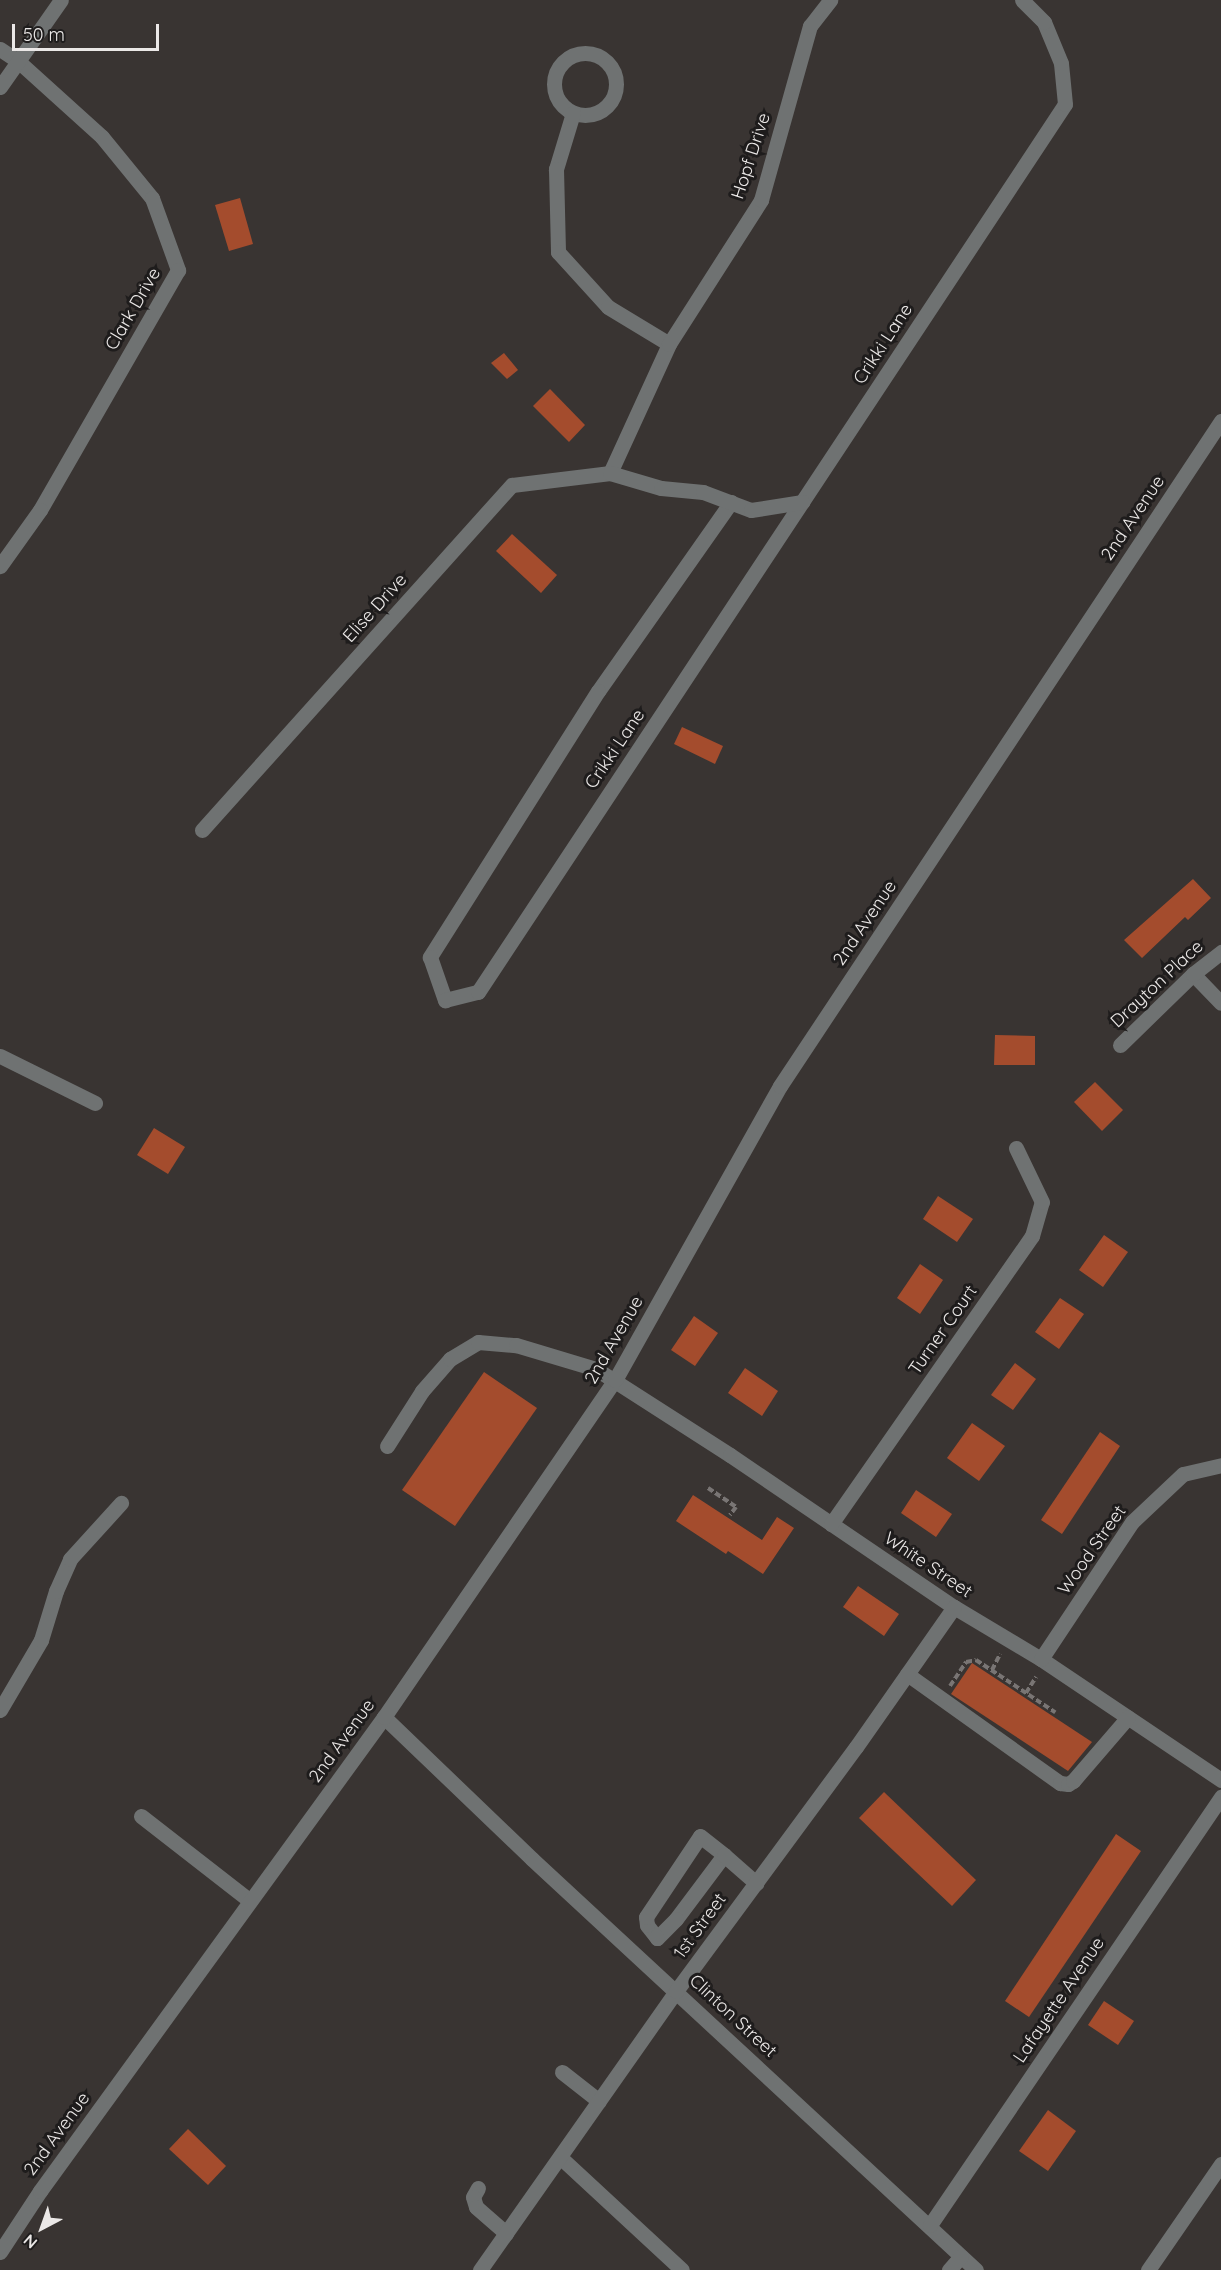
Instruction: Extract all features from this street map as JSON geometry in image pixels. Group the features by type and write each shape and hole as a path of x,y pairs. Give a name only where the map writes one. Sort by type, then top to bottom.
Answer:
{"street":[{"path":"0,87 61,0"},
{"name":"Hopf Drive","path":"669,344 761,200 810,26 830,0"},
{"name":"Crikki Lane","path":"731,502 598,691 430,957 444,1000 478,992 1065,104 1061,63 1044,22 1022,0"},
{"name":"Clark Drive","path":"0,49 18,61 102,136 152,198 177,270 40,510 0,566"},
{"path":"580,53 600,57 613,72 615,92 603,109 583,115 573,113 558,100 554,91 557,71 562,62 580,53"},
{"path":"573,113 556,169 558,252 608,307 669,344 610,473"},
{"name":"2nd Avenue","path":"0,2252 40,2191 384,1717 615,1380 780,1086 1221,422"},
{"name":"Elise Drive","path":"202,830 512,484 610,473 661,488 703,492 751,510 802,502"},
{"name":"Drayton Place","path":"1120,1045 1193,974 1221,952"},
{"path":"1193,974 1221,1003"},
{"path":"0,1056 94,1103"},
{"name":"Turner Court","path":"831,1524 1032,1236 1042,1202 1016,1148"},
{"name":"White Street","path":"387,1446 422,1391 450,1359 478,1342 516,1345 596,1369 954,1607 1041,1659 1221,1780"},
{"name":"Wood Street","path":"1041,1659 1132,1522 1183,1474 1221,1465"},
{"path":"0,1710 41,1641 56,1591 70,1559 122,1503"},
{"name":"1st Street","path":"480,2270 676,1991 954,1607"},
{"path":"907,1674 1060,1783 1068,1784 1128,1717"},
{"name":"Clinton Street","path":"384,1717 976,2270"},
{"name":"Lafayette Avenue","path":"930,2225 1221,1797"},
{"path":"141,1816 250,1901"},
{"path":"724,1855 676,1919 657,1938 647,1926 646,1917 700,1836 724,1855 756,1883"},
{"path":"562,2072 599,2101"},
{"path":"560,2157 682,2270"},
{"path":"1148,2270 1221,2164"},
{"path":"478,2188 473,2197 476,2207 506,2233"},
{"path":"949,2270 961,2256"}],"path":[{"path":"708,1488 736,1507 730,1515"},
{"path":"992,1670 1000,1654"},
{"path":"941,1699 966,1662 976,1660 1055,1712"},
{"path":"1026,1693 1036,1677"}],"building":[{"path":"240,198 253,244 229,251 215,205"},
{"path":"504,353 518,370 507,379 491,363"},
{"path":"550,389 585,425 569,442 533,406"},
{"path":"512,534 557,575 541,593 496,551"},
{"path":"682,727 723,746 715,764 674,744"},
{"path":"1193,879 1211,898 1188,920 1185,917 1142,958 1124,940"},
{"path":"995,1035 1035,1036 1035,1065 994,1065"},
{"path":"1095,1082 1123,1110 1102,1131 1074,1102"},
{"path":"154,1128 185,1147 168,1174 137,1155"},
{"path":"938,1196 973,1219 957,1242 923,1219"},
{"path":"1104,1235 1128,1252 1103,1287 1079,1270"},
{"path":"920,1264 943,1280 920,1314 897,1298"},
{"path":"1060,1298 1084,1314 1059,1349 1035,1332"},
{"path":"694,1316 718,1333 695,1366 671,1350"},
{"path":"1015,1363 1036,1379 1013,1410 991,1395"},
{"path":"745,1368 778,1391 762,1416 728,1393"},
{"path":"484,1372 537,1408 455,1526 402,1490"},
{"path":"972,1423 1005,1446 979,1481 947,1458"},
{"path":"1100,1432 1120,1446 1062,1534 1041,1520"},
{"path":"916,1490 952,1514 936,1537 901,1513"},
{"path":"693,1495 762,1540 777,1517 794,1528 763,1574 728,1551 726,1554 676,1521"},
{"path":"858,1586 899,1614 884,1636 843,1607"},
{"path":"972,1663 1092,1742 1068,1771 951,1694"},
{"path":"884,1792 976,1880 952,1906 859,1818"},
{"path":"1116,1834 1141,1851 1029,2017 1005,2001"},
{"path":"1104,2001 1134,2021 1118,2045 1088,2025"},
{"path":"1048,2110 1076,2131 1048,2171 1019,2151"},
{"path":"188,2129 226,2166 208,2185 169,2149"}]}
